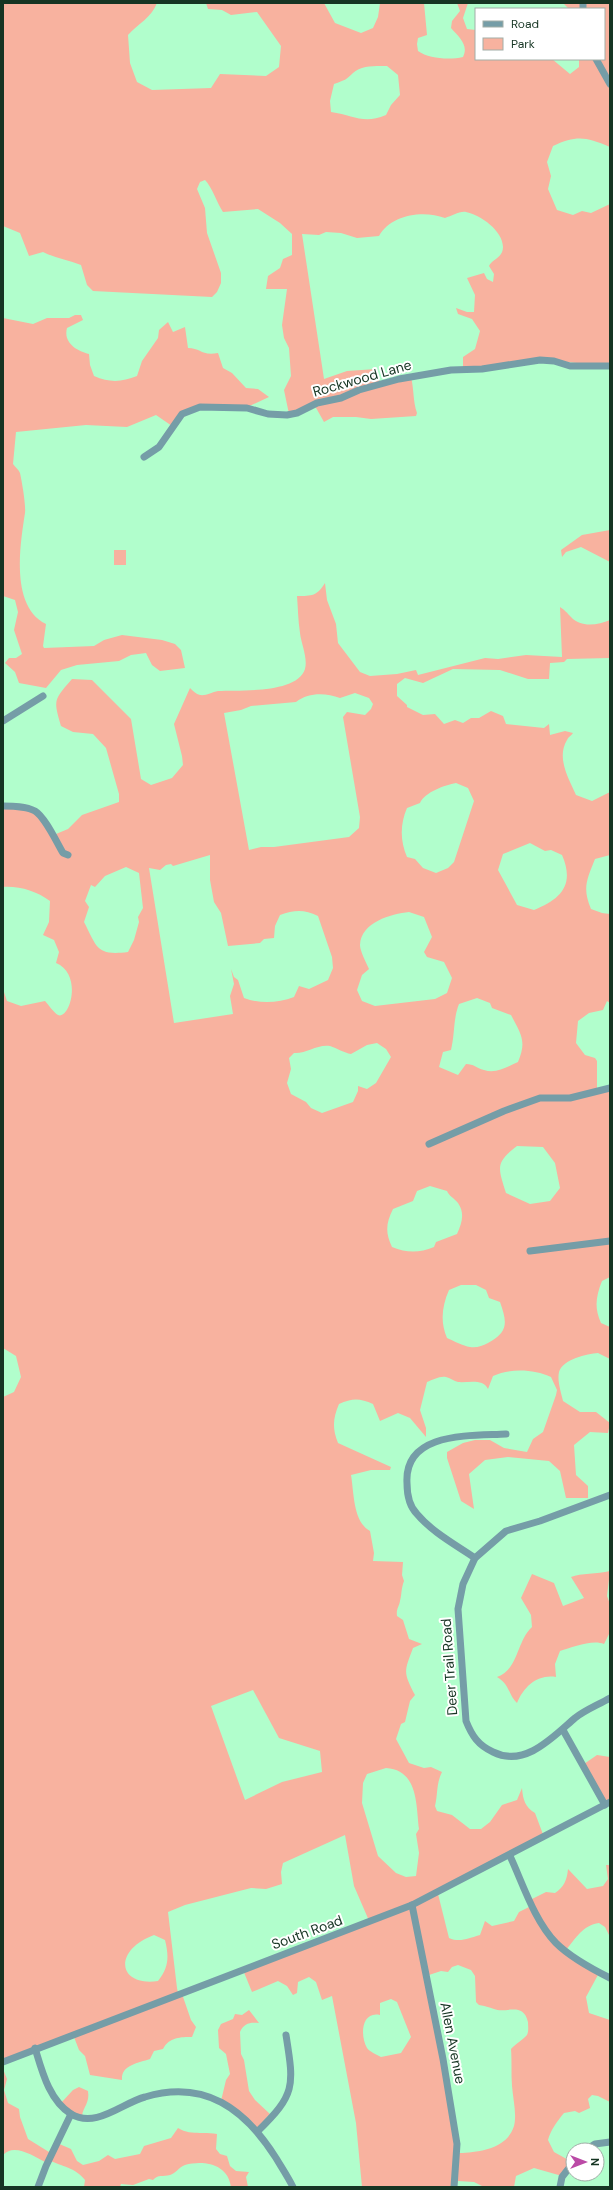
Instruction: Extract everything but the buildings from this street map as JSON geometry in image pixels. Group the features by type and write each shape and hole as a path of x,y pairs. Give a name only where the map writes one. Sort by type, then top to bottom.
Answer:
{"street":[{"path":"597,60 610,84"},
{"name":"Rockwood Lane","path":"144,456 159,447 182,414 200,407 247,408 268,414 287,415 297,413 317,403 341,398 359,390 399,379 451,370 482,369 540,360 554,361 570,366 610,366"},
{"path":"3,721 43,696"},
{"path":"3,806 36,811 51,831 63,853 68,855"},
{"path":"428,1144 540,1098 570,1098 610,1088"},
{"path":"530,1251 610,1241"},
{"path":"475,1558 416,1514 410,1504 406,1476 415,1456 432,1442 444,1438 506,1434"},
{"name":"Deer Trail Road","path":"610,1495 540,1521 506,1531 475,1558 463,1584 458,1609 465,1710 469,1728 474,1738 480,1745 495,1754 514,1757 533,1751 564,1730 575,1718 610,1698"},
{"path":"564,1730 607,1804"},
{"name":"South Road","path":"3,2062 35,2048 412,1905 510,1856 607,1804"},
{"path":"510,1856 540,1921 555,1941 572,1957 610,1978"},
{"name":"Allen Avenue","path":"412,1905 443,2059 457,2144 454,2187"},
{"path":"258,2131 280,2111 290,2090 290,2071 286,2035"},
{"path":"35,2048 48,2087 55,2099 71,2114 91,2118 106,2115 144,2097 176,2090 206,2096 236,2111 258,2131 293,2187"},
{"path":"38,2187 46,2166 71,2114"},
{"path":"560,2187 562,2177 565,2173"}],"green space":[{"path":"3,3 157,3 148,17 128,35 130,63 137,82 152,90 211,88 220,74 266,76 279,67 281,46 257,12 231,15 222,10 208,9 206,3 324,3 335,23 361,33 373,28 378,17 380,3 424,3 427,35 418,38 418,51 428,56 446,59 463,57 465,53 462,41 451,28 452,21 460,11 457,3 468,3 463,18 467,29 475,30 475,60 553,60 570,74 579,67 579,60 605,60 605,8 568,8 563,3 610,3 610,147 588,139 569,140 553,146 547,162 551,176 548,189 557,210 573,215 582,211 591,213 610,204 610,366 555,361 463,369 463,357 475,349 480,331 472,319 458,314 456,308 467,312 474,312 475,295 467,278 484,273 487,279 493,282 494,274 489,266 503,251 502,241 495,230 478,216 466,212 458,213 445,218 428,214 409,216 391,223 379,236 357,238 341,233 326,232 319,235 302,234 324,379 347,371 376,369 380,383 411,377 417,413 416,416 371,419 356,417 333,417 324,422 315,406 289,414 284,390 291,376 289,348 284,338 282,325 287,289 266,289 268,276 280,268 283,259 292,255 292,234 280,223 258,209 223,212 208,183 205,180 200,182 197,189 205,208 207,233 221,273 221,283 217,292 212,297 93,291 87,285 81,265 43,252 29,256 20,233 3,226","holes":["369,66 387,66 398,75 400,95 391,105 386,115 378,118 365,119 331,112 330,101 334,84 345,80 356,70"]},
{"path":"75,315 81,315 83,320 67,328 67,338 72,346 89,354 90,365 94,376 105,380 116,381 126,380 137,376 142,361 158,338 159,330 168,322 173,332 185,327 188,348 196,349 204,353 218,353 223,368 232,373 246,388 258,389 269,397 245,408 193,410 172,426 156,415 127,427 86,425 16,432 13,464 20,473 24,493 25,509 21,541 20,574 22,589 27,604 35,615 46,624 44,648 94,646 104,640 122,635 162,640 175,644 181,650 185,668 160,671 152,665 146,653 131,655 119,661 77,665 61,670 46,688 19,683 15,672 5,663 9,658 16,658 22,654 14,630 18,612 15,600 3,596 3,318 33,324 47,318 69,318"},
{"path":"610,530 610,562 581,547 566,552 562,557 561,550 582,535"},
{"path":"114,550 126,550 126,565 114,565"},
{"path":"325,583 327,600 336,624 338,643 360,672 370,676 397,674 416,670 418,675 485,658 498,659 526,655 562,657 560,607 580,623 595,624 610,620 610,658 567,659 564,662 550,663 549,679 528,679 500,670 453,669 423,683 405,678 397,684 397,696 407,705 407,707 423,715 435,714 444,724 455,720 463,723 471,718 479,718 491,711 503,716 506,724 544,728 549,724 550,735 565,731 573,733 567,739 564,747 563,761 567,775 576,795 592,801 610,792 610,855 595,859 588,878 586,889 588,902 591,909 610,914 610,1003 607,1001 603,1010 589,1013 578,1021 576,1043 585,1055 595,1058 597,1061 597,1091 610,1089 610,1277 602,1281 598,1292 597,1312 601,1323 610,1327 610,1359 598,1353 576,1358 561,1367 558,1379 563,1401 580,1412 596,1412 610,1423 608,1433 590,1432 574,1445 576,1475 588,1486 588,1498 566,1498 560,1471 549,1461 508,1457 485,1460 469,1474 474,1509 461,1501 447,1458 447,1452 463,1443 475,1440 490,1440 504,1448 527,1452 533,1439 543,1432 556,1395 557,1390 551,1377 544,1374 522,1370 500,1373 493,1376 488,1389 483,1383 458,1382 446,1377 427,1382 420,1410 426,1428 426,1437 410,1418 398,1413 380,1421 373,1404 360,1400 352,1400 339,1404 335,1414 334,1423 338,1443 391,1467 390,1470 371,1470 351,1475 357,1514 364,1527 370,1531 374,1553 373,1561 403,1562 402,1575 404,1581 397,1616 403,1620 409,1639 422,1644 413,1648 408,1662 406,1672 408,1681 415,1695 410,1701 405,1722 401,1724 396,1739 409,1763 424,1768 431,1767 442,1772 435,1806 437,1811 452,1815 470,1829 481,1829 490,1822 502,1805 517,1800 522,1788 525,1803 535,1813 544,1837 438,1894 449,1938 461,1940 480,1935 485,1921 492,1926 514,1921 519,1912 533,1905 532,1899 546,1892 555,1893 561,1888 566,1880 568,1869 587,1889 603,1886 608,1879 606,1865 610,1865 610,1937 605,1927 599,1923 593,1924 584,1929 566,1950 599,1973 586,1997 589,2013 610,2020 610,2102 598,2096 592,2095 588,2099 590,2108 579,2113 575,2111 564,2113 554,2126 548,2140 554,2152 565,2158 565,2172 562,2176 534,2168 516,2176 514,2187 484,2187 474,2182 458,2181 456,2187 362,2187 356,2123 332,1996 322,2000 316,1982 309,1977 298,1982 297,1993 293,1995 287,1986 278,1981 252,1992 243,1970 370,1923 354,1886 345,1835 283,1863 281,1872 282,1884 266,1889 251,1888 185,1905 168,1912 178,1993 182,1994 191,2020 196,2027 192,2037 176,2038 169,2042 163,2049 154,2051 150,2059 131,2065 124,2071 122,2080 90,2075 85,2056 79,2050 74,2037 3,2062 3,1397 14,1392 21,1377 16,1356 3,1348 3,989 7,1001 21,1006 45,1001 58,1015 62,1015 67,1011 70,1004 72,986 69,976 64,969 56,963 59,952 54,940 43,935 49,922 50,901 39,894 28,890 16,887 3,887 3,809 35,809 56,834 68,829 82,815 119,802 119,794 106,748 93,734 73,732 61,726 56,705 57,700 58,696 72,679 92,680 131,719 141,779 151,785 172,778 183,765 174,724 190,688 200,695 218,691 266,689 291,683 300,677 305,669 306,660 299,628 297,596 307,596 319,591","holes":["355,693 369,698 373,704 371,709 365,715 347,712 343,717 360,817 359,828 349,837 274,847 261,847 249,850 224,713 241,710 251,706 296,702 306,696 318,694 340,698","456,783 468,788 474,801 454,862 448,868 436,873 423,868 415,859 407,857 402,839 402,826 407,808 420,803 431,792 446,785","530,843 545,851 551,850 562,855 566,866 566,883 558,896 552,901 534,910 517,905 498,870 503,854","210,855 210,880 214,902 221,913 228,946 260,943 264,939 274,938 275,926 280,915 299,911 308,912 318,916 332,957 333,968 328,980 309,989 299,986 294,997 288,999 275,1002 256,1001 244,998 238,980 234,977 231,969 234,984 230,996 233,1014 174,1023 149,868 160,870 166,865 171,864 173,866","126,867 139,873 143,908 138,917 139,922 134,940 128,952 109,953 103,951 95,944 84,922 89,907 85,901 91,885 95,887 105,876","409,912 424,917 432,937 424,952 427,957 444,962 452,978 447,993 435,999 375,1006 362,1001 357,990 362,975 369,969 360,947 362,937 371,925 386,917","477,998 490,1003 492,1008 511,1015 522,1038 521,1055 518,1062 493,1071 484,1070 466,1064 458,1075 439,1067 443,1052 451,1050 459,1004","377,1043 386,1049 391,1057 376,1083 367,1089 358,1086 358,1091 353,1102 322,1113 311,1108 306,1102 291,1094 287,1083 291,1069 289,1058 294,1053 330,1046 351,1054 367,1045","517,1146 543,1147 555,1163 560,1188 550,1201 530,1204 506,1193 500,1171 500,1166 505,1157","430,1186 447,1191 458,1203 462,1211 462,1218 457,1234 436,1242 434,1247 429,1249 408,1251 392,1247 388,1237 387,1228 393,1209 413,1201 417,1191","461,1285 476,1285 486,1290 489,1298 500,1302 505,1321 500,1335 486,1344 477,1347 461,1345 447,1338 443,1326 443,1308 449,1290","253,1690 279,1738 320,1751 322,1772 282,1782 245,1800 211,1706","386,1768 396,1770 404,1775 410,1782 416,1799 419,1829 416,1834 419,1853 416,1876 406,1877 396,1873 378,1856 362,1803 363,1783 367,1774","154,1935 165,1940 167,1962 162,1976 158,1981 144,1981 134,1978 128,1973 125,1966 126,1958 132,1949","458,1965 471,1970 475,1976 476,2002 479,2005 499,2010 518,2010 526,2016 528,2022 527,2035 511,2049 515,2111 514,2126 505,2140 491,2148 475,2152 459,2153 429,1975 441,1971 448,1972 452,1967","391,1999 397,2002 411,2037 401,2053 381,2057 371,2052 367,2048 363,2037 364,2026 369,2017 380,2015 380,2003"]},
{"path":"610,1571 607,1596 610,1604 610,1632 604,1644 594,1642 560,1651 555,1664 556,1677 543,1677 532,1682 524,1691 517,1703 505,1683 497,1677 510,1668 523,1640 532,1627 531,1615 521,1598 532,1574 554,1583 563,1606 584,1598 571,1577"},
{"path":"597,1755 610,1757 610,1803 607,1805 584,1764"},
{"path":"249,2010 259,2023 248,2024 243,2027 240,2032 241,2054 244,2060 249,2091 255,2100 270,2114 256,2129 221,2101 226,2080 230,2074 226,2054 219,2048 218,2030 221,2024 233,2019 235,2014 242,2015"},
{"path":"3,2069 7,2079 4,2090 8,2103 19,2109 20,2117 28,2139 49,2152 57,2143 71,2149 77,2161 83,2165 99,2161 108,2155 115,2159 140,2154 144,2146 171,2138 178,2128 192,2133 217,2134 216,2149 220,2154 227,2156 230,2166 236,2171 249,2172 246,2177 248,2187 231,2187 229,2179 220,2169 200,2163 185,2165 167,2176 159,2176 153,2180 149,2179 133,2185 121,2184 120,2187 84,2187 85,2180 77,2172 49,2160 45,2162 18,2150 7,2152 3,2155"},
{"path":"79,2087 88,2091 88,2099 82,2116 79,2116 61,2103 73,2090"}]}
